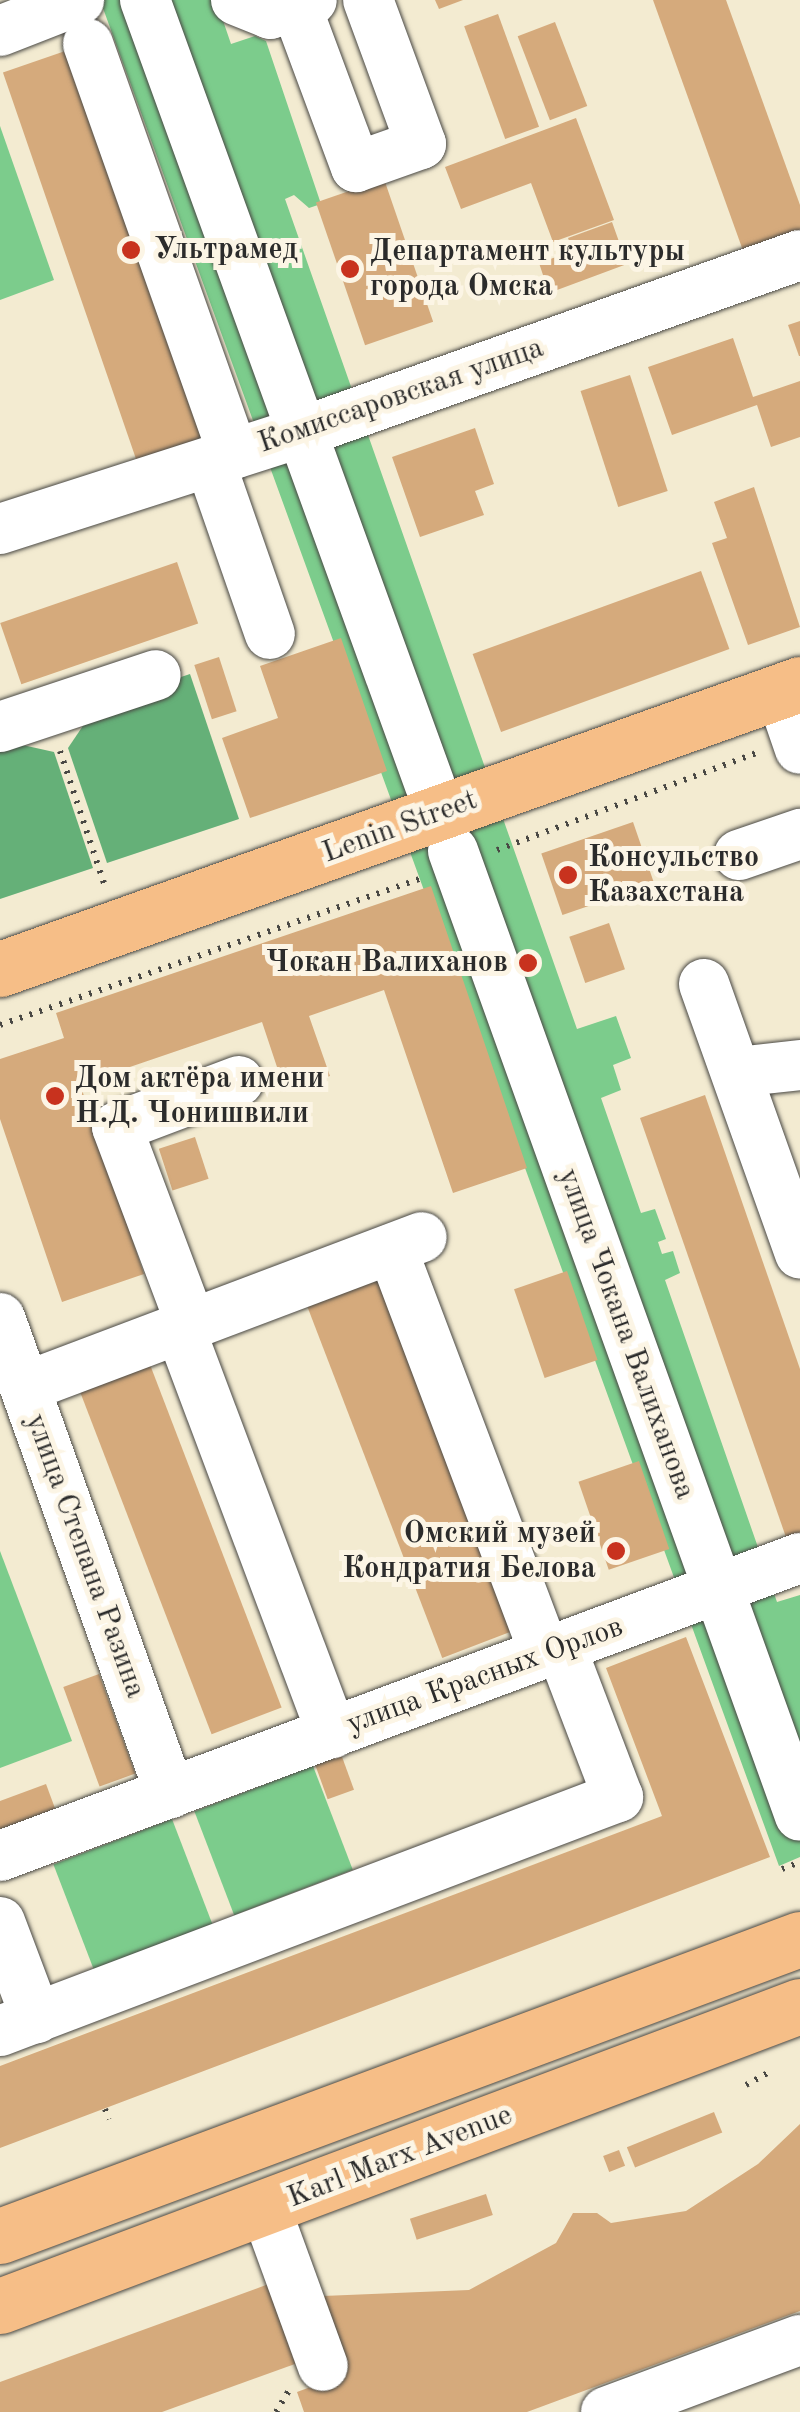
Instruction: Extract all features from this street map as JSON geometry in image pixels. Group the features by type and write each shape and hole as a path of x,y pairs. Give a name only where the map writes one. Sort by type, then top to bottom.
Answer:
{"main road":[{"name":"Lenin Street","path":"0,969 794,715"},
{"path":"0,2236 800,1940"},
{"name":"Karl Marx Avenue","path":"0,2306 800,2006"}],"street":[{"path":"146,0 430,785"},
{"path":"236,0 270,14 304,3 356,168 421,144 368,0"},
{"path":"0,31 84,22 222,458 270,634"},
{"name":"Комиссаровская улица","path":"0,529 305,431 800,255"},
{"path":"0,728 156,675"},
{"path":"739,855 800,834"},
{"name":"улица Чокана Валиханова","path":"456,858 800,1816"},
{"path":"704,984 800,1253"},
{"path":"737,1072 800,1066"},
{"path":"239,1082 117,1128 332,1733"},
{"path":"0,1922 18,2024 618,1798 553,1651 407,1243 25,1387"},
{"name":"улица Степана Разина","path":"0,1318 170,1793"},
{"name":"улица Красных Орлов","path":"0,1856 800,1558"},
{"path":"265,2207 323,2366"},
{"path":"606,2412 800,2340"}],"path":[{"path":"47,712 106,886"},
{"path":"0,1025 456,858 794,715"},
{"path":"782,1869 800,1862"},
{"path":"746,2084 771,2071"},
{"path":"105,2108 109,2119"}],"green space":[{"path":"100,0 216,0 231,44 255,36 266,41 321,204 309,208 294,195 285,199 577,1029 616,1016 631,1058 613,1065 621,1090 601,1098 641,1213 655,1209 666,1239 658,1242 662,1254 673,1251 680,1273 665,1280 777,1602 800,1595 800,1857 779,1866"},
{"path":"0,126 54,280 0,300"},
{"path":"190,674 239,819 107,863 68,748 97,705"},
{"path":"0,740 54,752 93,868 0,899"},
{"path":"0,1551 72,1741 0,1768"},
{"path":"313,1766 353,1870 234,1915 194,1812"},
{"path":"172,1819 215,1930 96,1976 53,1865"}],"building":[{"path":"435,0 463,0 439,9"},
{"path":"653,0 726,0 800,205 800,240 746,259"},
{"path":"498,14 539,127 505,139 464,26"},
{"path":"555,22 587,106 550,120 518,36"},
{"path":"71,49 205,439 137,462 3,72"},
{"path":"576,118 614,220 553,242 531,183 461,209 445,167"},
{"path":"384,179 433,322 365,345 316,202"},
{"path":"612,222 627,264 549,293 539,263 573,251 568,238"},
{"path":"800,321 800,356 799,356 788,325"},
{"path":"733,338 753,397 800,381 800,437 771,447 757,405 672,435 648,367"},
{"path":"630,375 668,491 618,507 581,391"},
{"path":"475,428 494,484 475,491 484,515 420,537 392,457"},
{"path":"754,487 800,627 748,645 712,543 727,538 714,502"},
{"path":"177,562 198,623 21,684 0,623"},
{"path":"701,571 729,649 501,732 473,654"},
{"path":"341,638 387,771 250,818 222,738 278,718 260,666"},
{"path":"219,657 237,711 212,719 194,665"},
{"path":"633,822 654,883 562,915 541,854"},
{"path":"431,886 527,1168 453,1193 384,990 309,1016 330,1076 285,1091 262,1022 80,1084 144,1274 62,1302 0,1119 0,1059 64,1038 56,1013"},
{"path":"609,923 625,969 585,983 569,937"},
{"path":"705,1095 800,1369 800,1539 788,1543 640,1118"},
{"path":"195,1137 209,1179 172,1191 159,1149"},
{"path":"567,1271 598,1360 545,1378 514,1289"},
{"path":"377,1276 513,1631 442,1658 306,1303"},
{"path":"144,1349 282,1707 212,1734 74,1376"},
{"path":"639,1461 669,1549 609,1570 578,1482"},
{"path":"686,1637 770,1857 0,2148 0,2066 662,1816 606,1668"},
{"path":"99,1674 135,1774 100,1787 63,1687"},
{"path":"341,1754 354,1790 328,1799 315,1764"},
{"path":"46,1784 56,1811 0,1832 0,1801"},
{"path":"714,2112 722,2132 635,2168 627,2147"},
{"path":"800,2124 800,2311 527,2412 304,2412 297,2392 343,2375 323,2296 469,2290 556,2243 573,2213 597,2213 611,2223 686,2211 758,2164"},
{"path":"619,2150 625,2166 609,2172 603,2156"},
{"path":"486,2194 493,2215 417,2240 410,2219"},
{"path":"277,2281 306,2360 162,2412 0,2412 0,2382"}],"place":[{"name":"Ультрамед","path":"131,250"},
{"name":"Департамент культуры города Омска","path":"350,269"},
{"name":"Консульство Казахстана","path":"568,875"},
{"name":"Чокан Валиханов","path":"528,963"},
{"name":"Дом актёра имени Н.Д. Чонишвили","path":"55,1096"},
{"name":"Омский музей Кондратия Белова","path":"616,1551"}]}
